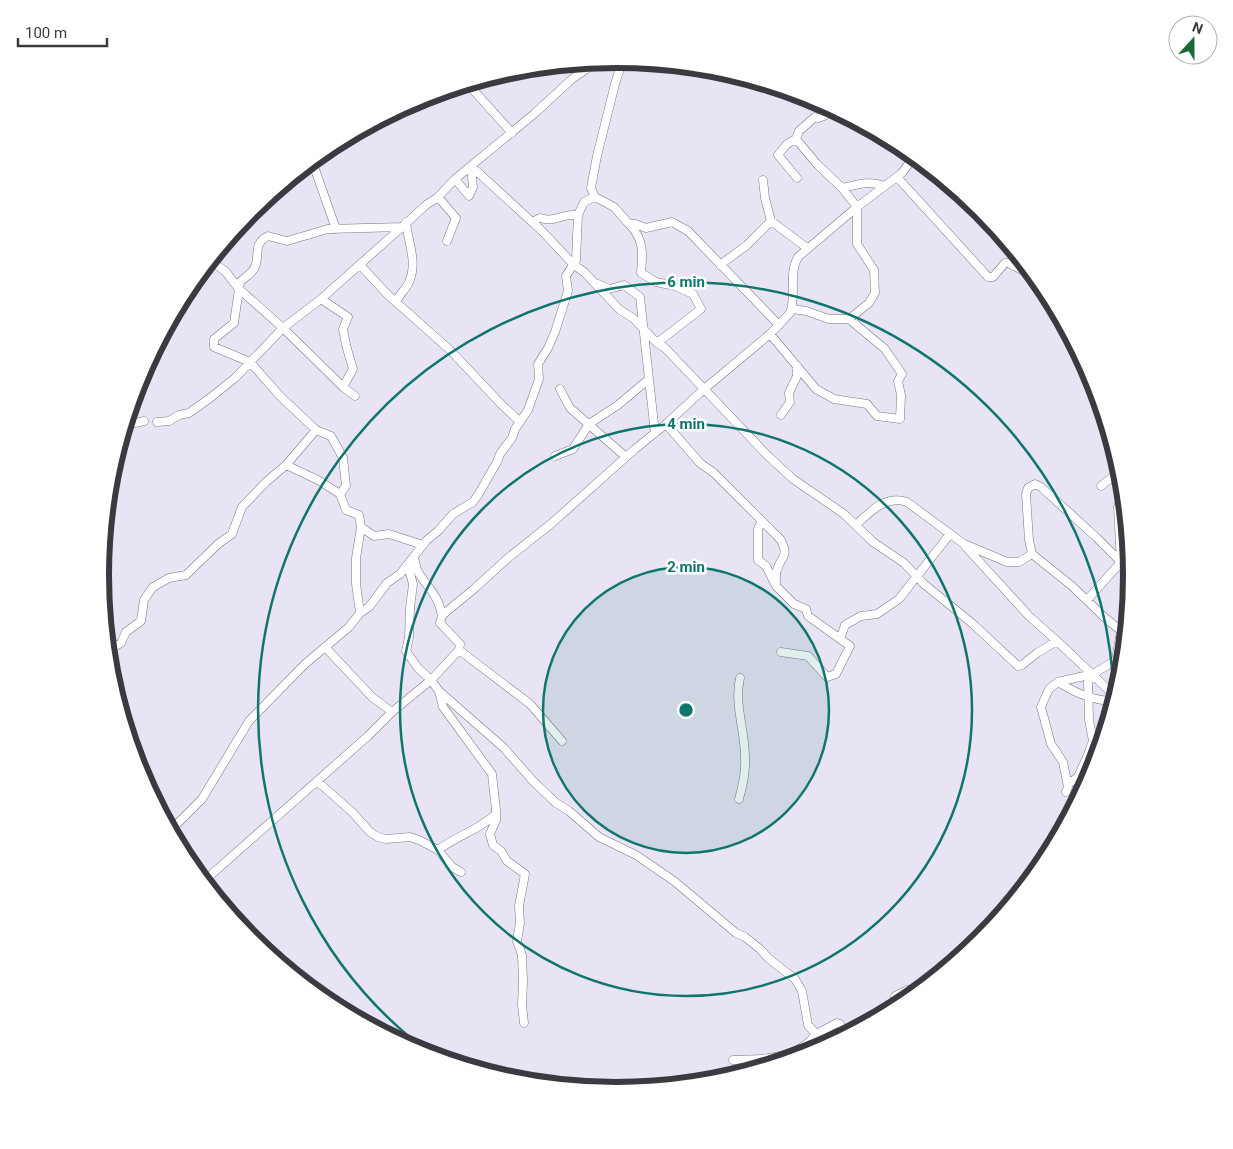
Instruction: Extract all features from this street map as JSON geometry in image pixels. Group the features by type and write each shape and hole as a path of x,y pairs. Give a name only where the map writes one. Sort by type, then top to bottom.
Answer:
{"street":[{"path":"620,68 597,156 591,188 595,196 614,207 634,229 643,249 641,272 656,282 675,286 693,294 701,309 657,343"},
{"path":"157,422 169,421 179,415 189,413 216,393 283,328 360,265 426,205 438,197 455,179 512,133 572,79 587,69"},
{"path":"472,89 512,133"},
{"path":"797,178 778,155 787,144 796,139 800,131 814,117 824,116 825,113"},
{"path":"796,139 817,164 842,188 856,207 857,244 874,270 875,293 868,303 849,319"},
{"path":"442,616 770,334 792,309 794,302 793,267 798,257 856,207 902,172 910,161"},
{"path":"455,179 470,196 473,187 471,166"},
{"path":"471,166 532,222 573,264 584,272 620,310 634,318 657,343 678,361 703,390 767,455 793,479 844,514 873,542 904,562 918,577 1018,666 1057,641"},
{"path":"314,168 336,229"},
{"path":"896,177 988,276 993,276 1005,263 1022,270"},
{"path":"763,180 771,221 807,248"},
{"path":"842,188 862,183 878,183 884,186"},
{"path":"176,825 202,799 249,721 304,664 369,607 387,583 408,566 422,547 453,514 473,502 478,495 500,454 512,438 528,410 539,379 538,364 548,348 561,317 568,291 566,276 577,252 578,215 584,202 595,196"},
{"path":"438,197 456,218 447,241"},
{"path":"532,222 540,218 549,221 568,214 578,215"},
{"path":"720,265 747,245 771,221"},
{"path":"629,224 646,228 672,222 688,231 778,325"},
{"path":"340,494 346,486 343,458 330,436 316,430 280,396 250,362 214,347 214,340 234,323 240,282 250,275 257,264 256,253 264,238 272,236 287,241 328,229 404,225"},
{"path":"396,302 399,295 409,284 413,270 412,252 404,225"},
{"path":"216,264 226,272 238,288 283,328 343,387 355,396"},
{"path":"360,265 396,302 450,350 520,422"},
{"path":"594,282 609,289 624,285 640,297 656,432"},
{"path":"321,298 348,317 343,329 353,369 343,387"},
{"path":"770,334 816,389 834,399 867,404 877,416 900,419 901,395 898,381 902,374 885,349 849,319 829,319 806,311 792,309"},
{"path":"781,415 790,402 789,393 797,376 797,366"},
{"path":"555,456 573,449 590,424 649,379"},
{"path":"560,388 570,408 626,457"},
{"path":"133,424 144,421"},
{"path":"666,424 700,463 714,473 761,522 777,535 785,549 785,554 776,571 776,586"},
{"path":"115,647 121,644 126,632 141,621 144,600 153,587 169,578 186,575 218,544 232,534 242,507 266,482 286,465 316,430"},
{"path":"286,465 318,480 340,494 346,510 359,516 361,527 356,558 356,584 360,613"},
{"path":"1101,486 1114,476"},
{"path":"1120,630 1032,554 1029,540 1026,494 1028,488 1035,484 1041,487 1123,564"},
{"path":"856,525 876,506 884,502 900,500 907,502 964,544 1029,616 1110,691"},
{"path":"1087,600 1121,562 1119,505"},
{"path":"761,522 758,529 758,560 766,566 776,586 794,604 806,608 808,616 850,646 836,674 828,677 808,656 781,652"},
{"path":"361,527 374,536 388,534 420,544 422,547"},
{"path":"840,639 845,625 861,616 877,614 899,599 950,534"},
{"path":"964,544 1007,562 1018,562 1032,554"},
{"path":"209,876 430,680 459,650 460,644 441,626 442,616 439,602 429,585 418,574 414,557"},
{"path":"408,566 413,584 409,638 406,651 418,668 439,691 504,748 533,782 556,803 569,811 599,837 636,855 674,880 736,933 745,937 768,958 795,978 802,991 808,1025 816,1034"},
{"path":"325,647 372,697 392,712"},
{"path":"459,650 530,704 562,741"},
{"path":"1093,674 1088,682 1089,720 1092,740 1078,777 1067,788 1063,762 1051,744 1042,707 1049,689 1058,682 1093,674 1116,660"},
{"path":"739,799 743,784 746,756 737,691 740,678"},
{"path":"1058,682 1081,695 1107,701"},
{"path":"439,691 443,707 491,772 496,814 496,820 490,834 493,845 501,851 507,861 525,874 520,898 520,923 517,941 522,955 524,1023"},
{"path":"317,781 352,812 370,832 386,839 410,837 419,840 438,850 452,867 461,872"},
{"path":"438,850 486,823 496,814"},
{"path":"895,998 895,996 905,991"},
{"path":"800,1047 812,1040 816,1034 837,1023 843,1028"},
{"path":"733,1060 770,1058"}]}
